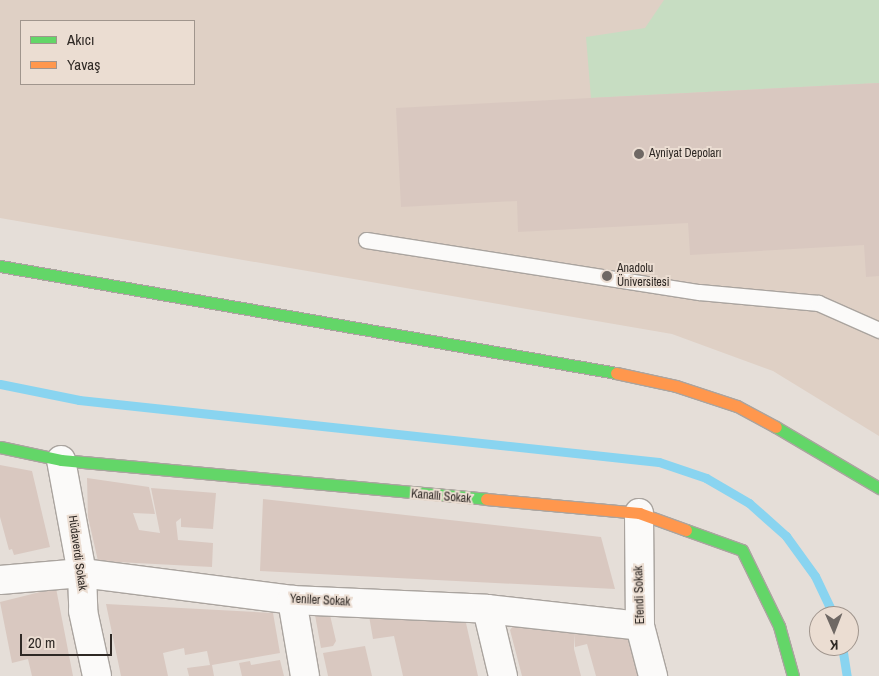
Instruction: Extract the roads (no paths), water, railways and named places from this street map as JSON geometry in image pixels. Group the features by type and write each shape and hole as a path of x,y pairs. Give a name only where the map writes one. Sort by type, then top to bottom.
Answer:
{"main road":[{"path":"0,266 591,367 676,386 737,406 768,422 879,488"},
{"name":"Kanallı Sokak","path":"0,446 61,460 639,514 742,550 779,626 793,676"}],"street":[{"name":"Hüdaverdi Sokak","path":"61,460 82,573 83,610 97,676"},
{"name":"Efendi Sokak","path":"639,514 640,626 653,676"},
{"name":"Yeniler Sokak","path":"0,580 82,573 292,600 487,609 640,626"},
{"path":"292,600 304,676"},
{"path":"487,609 503,676"}],"lane":[{"path":"366,240 699,292 818,303 879,330"}],"waterway":[{"path":"0,384 79,400 659,462 706,478 749,503 786,536 815,576 829,606"},
{"path":"844,656 847,676"}],"place":[{"name":"Ayniyat Depoları","path":"639,154"},
{"name":"Anadolu Üniversitesi","path":"607,276"}]}
